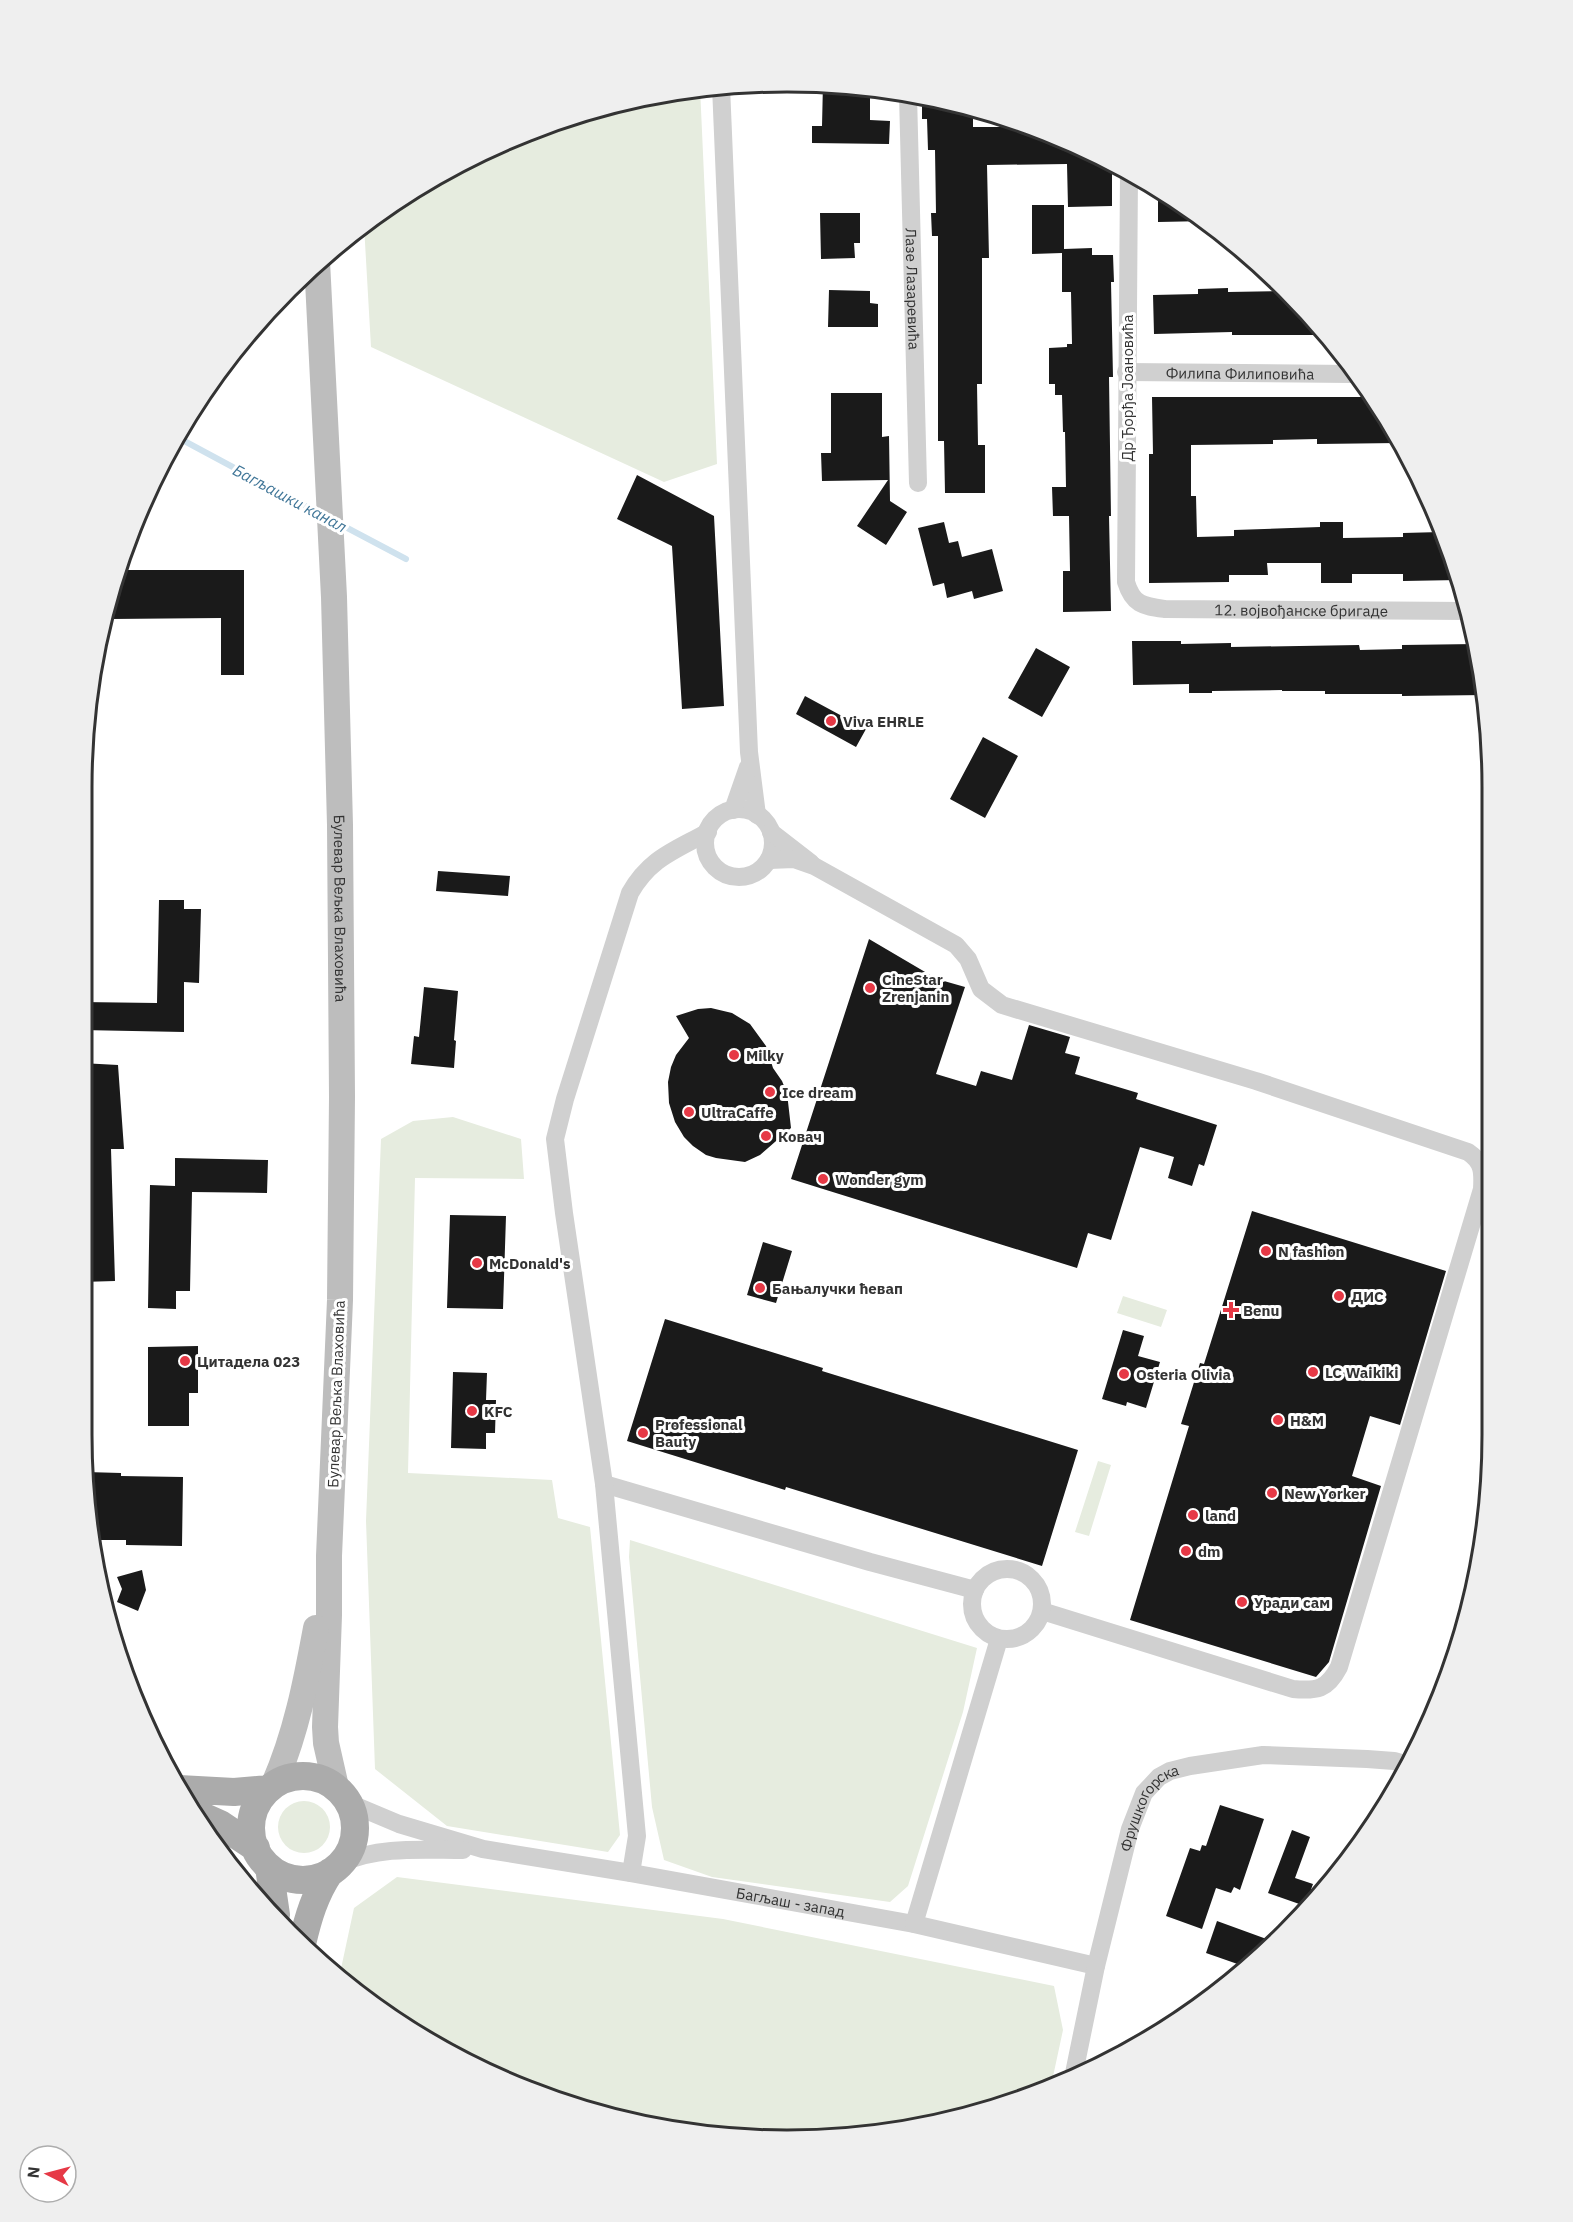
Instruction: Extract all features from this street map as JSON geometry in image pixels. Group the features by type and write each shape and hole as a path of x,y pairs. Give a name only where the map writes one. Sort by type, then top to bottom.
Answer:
{"main road":[{"name":"Булевар Вељка Влаховића","path":"318,274 332,545 340,825 342,1161 339,1323 328,1557 329,1615 325,1727 326,1743 342,1795"},
{"name":"Булевар Вељка Влаховића","path":"271,1787 290,1745 302,1702 328,1557"},
{"path":"273,1904 262,1858 252,1836 254,1811 259,1799 271,1787 289,1777 305,1776 322,1779 342,1795 355,1827 353,1840 319,1888 304,1936"},
{"path":"189,1790 234,1792 271,1787"},
{"path":"207,1818 220,1824 283,1876 298,1880 315,1878 336,1867"}],"street":[{"path":"721,95 750,760 758,815"},
{"name":"Лазе Лазаревића","path":"908,103 918,483"},
{"name":"Др Ђорђа Јоановића","path":"1129,182 1126,582 1129,593 1135,601"},
{"name":"Филипа Филиповића","path":"1126,372 1346,374"},
{"name":"12. војвођанске бригаде","path":"1135,601 1149,607 1165,609 1459,611"},
{"path":"733,810 750,760"},
{"path":"771,832 772,851 769,860 757,872 740,877 723,873 711,862 707,854 705,839 717,818 733,810 750,811 758,815 771,832 814,866 956,945 968,959 981,989 1002,1005 1326,1104 1468,1152 1482,1165"},
{"path":"631,1873 637,1836 604,1484 555,1140 565,1099 630,893 640,876 669,853 708,832"},
{"path":"669,853 707,854"},
{"path":"769,860 794,859 814,866"},
{"path":"1042,1611 1293,1689 1322,1688 1332,1681 1339,1667 1482,1189"},
{"path":"604,1484 870,1562 975,1590"},
{"path":"1013,1569 1022,1572 1036,1584 1040,1592 1042,1611 1031,1630 1011,1639 999,1639 990,1635 976,1620 972,1610 975,1590 986,1575 995,1571 1013,1569"},
{"path":"914,1924 999,1639"},
{"name":"Фрушкогорска","path":"1075,2068 1096,1966 1130,1829 1144,1793 1159,1777 1170,1771 1190,1766 1263,1755 1399,1763"},
{"name":"Багљаш - запад","path":"342,1795 399,1824 483,1849 914,1924 1096,1966"},
{"name":"Багљаш - запад","path":"336,1867 370,1852 483,1849"}],"shaded area":[{"path":"700,97 717,464 664,482 371,347 365,234 439,185 521,144 607,115"},
{"path":"453,1117 521,1139 524,1179 415,1178 408,1473 552,1480 558,1518 590,1527 620,1835 608,1852 447,1826 375,1769 366,1521 381,1139 413,1121"},
{"path":"1123,1296 1167,1310 1161,1327 1117,1313"},
{"path":"1098,1461 1111,1465 1089,1536 1075,1532"},
{"path":"630,1540 977,1648 963,1712 908,1886 890,1902 712,1877 664,1860 652,1807 629,1557"},
{"path":"304,1801 314,1803 322,1809 328,1817 330,1827 328,1837 322,1845 314,1851 304,1853 294,1851 286,1845 280,1837 278,1827 280,1817 286,1809 294,1803"},
{"path":"397,1877 723,1919 1054,1986 1063,2030 1053,2078 966,2107 877,2125 832,2129 741,2129 696,2125 607,2107 563,2094 479,2059 400,2013 341,1969 354,1908"}],"building":[{"path":"823,93 870,96 870,120 890,121 889,144 812,143 812,126 822,126"},
{"path":"922,105 966,115 973,117 973,127 1010,128 1052,144 1112,173 1112,206 1068,207 1067,164 987,165 989,258 982,258 982,384 977,384 978,445 985,445 985,493 945,493 944,441 938,441 938,236 932,236 931,213 936,213 935,150 928,150 927,119 922,119"},
{"path":"1158,200 1191,221 1158,222"},
{"path":"1032,205 1064,205 1064,249 1092,248 1092,255 1113,255 1114,282 1111,282 1113,377 1109,377 1111,611 1063,612 1063,571 1070,571 1069,516 1053,516 1052,487 1066,487 1065,432 1063,432 1062,395 1055,395 1055,384 1049,384 1049,348 1067,347 1067,344 1072,344 1071,292 1062,292 1062,253 1032,254"},
{"path":"820,213 860,213 860,243 854,243 855,258 821,259"},
{"path":"1228,288 1228,292 1274,291 1315,335 1232,335 1232,332 1154,334 1153,295 1198,294 1198,289"},
{"path":"829,290 870,291 870,303 878,304 878,327 828,327"},
{"path":"831,393 882,393 882,437 889,436 890,501 907,512 886,545 857,526 888,480 822,481 821,453 831,453"},
{"path":"1152,397 1362,397 1390,443 1317,444 1317,439 1273,440 1273,444 1191,445 1191,496 1196,496 1197,537 1234,536 1234,530 1320,527 1320,522 1343,522 1343,538 1403,537 1403,533 1433,532 1450,580 1403,581 1403,574 1352,574 1352,583 1321,583 1321,563 1267,563 1268,575 1229,575 1229,582 1149,583 1149,454 1153,454"},
{"path":"637,475 714,516 724,706 682,709 672,546 617,519"},
{"path":"944,522 949,543 958,541 962,557 992,549 1003,591 974,599 972,591 947,598 944,583 933,586 918,528"},
{"path":"126,570 244,570 244,675 221,675 221,618 112,619"},
{"path":"1132,641 1181,641 1181,644 1231,643 1231,647 1359,645 1360,650 1402,649 1402,645 1466,644 1476,695 1325,694 1325,691 1282,690 1189,693 1189,684 1133,685"},
{"path":"1036,648 1070,667 1042,717 1008,698"},
{"name":"Viva EHRLE","path":"805,696 866,729 856,747 796,714"},
{"path":"983,737 1018,756 985,818 950,799"},
{"path":"438,871 510,876 508,896 436,891"},
{"path":"159,900 184,900 184,909 201,909 199,983 184,982 184,1032 92,1030 92,1002 157,1003"},
{"path":"869,939 937,979 965,987 936,1074 976,1086 981,1071 1012,1080 1029,1025 1070,1037 1065,1053 1080,1057 1075,1074 1138,1093 1136,1099 1217,1125 1204,1166 1199,1164 1192,1186 1168,1178 1174,1157 1140,1147 1111,1240 1088,1233 1077,1268 791,1179"},
{"path":"424,987 458,991 454,1068 411,1064 414,1036 419,1037"},
{"path":"711,1008 732,1013 750,1024 766,1046 773,1068 787,1093 791,1128 760,1155 745,1162 706,1155 693,1146 675,1122 669,1103 668,1082 671,1067 676,1055 689,1038 676,1016 698,1009"},
{"path":"92,1064 118,1065 124,1149 111,1149 115,1281 92,1282"},
{"path":"175,1158 268,1160 267,1193 192,1192 190,1291 176,1291 176,1309 148,1308 150,1185 175,1186"},
{"path":"1252,1211 1446,1271 1400,1425 1370,1416 1352,1476 1381,1486 1329,1662 1316,1677 1130,1620 1189,1426 1181,1424 1200,1363 1204,1364"},
{"path":"450,1215 506,1216 503,1309 447,1308"},
{"path":"763,1242 792,1251 776,1303 747,1295"},
{"path":"665,1319 823,1368 822,1371 1078,1450 1042,1566 786,1487 785,1490 627,1441"},
{"path":"1123,1330 1144,1336 1138,1356 1160,1362 1146,1408 1127,1402 1126,1406 1102,1399"},
{"path":"198,1346 198,1393 189,1393 189,1426 148,1426 148,1347"},
{"path":"453,1372 487,1373 486,1400 496,1400 495,1433 486,1433 486,1449 451,1448"},
{"path":"93,1472 121,1473 121,1476 183,1477 182,1546 126,1545 126,1540 99,1540"},
{"path":"142,1570 146,1590 138,1611 117,1602 122,1589 117,1577"},
{"path":"1220,1805 1264,1819 1240,1890 1234,1887 1231,1893 1216,1888 1202,1929 1166,1916 1190,1848 1200,1851 1202,1845 1206,1846"},
{"path":"1292,1830 1310,1837 1295,1878 1313,1884 1310,1893 1300,1904 1268,1893"},
{"path":"1217,1921 1266,1939 1238,1964 1206,1953"}],"waterway":[{"name":"Багљашки канал","path":"184,441 322,515"},
{"name":"Багљашки канал","path":"336,522 406,559"}],"place":[{"name":"Viva EHRLE","path":"831,721"},
{"name":"CineStar Zrenjanin","path":"870,988"},
{"name":"Milky","path":"734,1055"},
{"name":"Ice dream","path":"770,1092"},
{"name":"UltraCaffe","path":"689,1112"},
{"name":"Ковач","path":"766,1136"},
{"name":"Wonder gym","path":"823,1179"},
{"name":"N fashion","path":"1266,1251"},
{"name":"McDonald's","path":"477,1263"},
{"name":"Бањалучки ћевап","path":"760,1288"},
{"name":"ДИС","path":"1339,1296"},
{"name":"Benu","path":"1231,1310"},
{"name":"Цитадела 023","path":"185,1361"},
{"name":"LC Waikiki","path":"1313,1372"},
{"name":"Osteria Olivia","path":"1124,1374"},
{"name":"KFC","path":"472,1411"},
{"name":"H&M","path":"1278,1420"},
{"name":"Professional Bauty","path":"643,1433"},
{"name":"New Yorker","path":"1272,1493"},
{"name":"land","path":"1193,1515"},
{"name":"dm","path":"1186,1551"},
{"name":"Уради сам","path":"1242,1602"}]}
